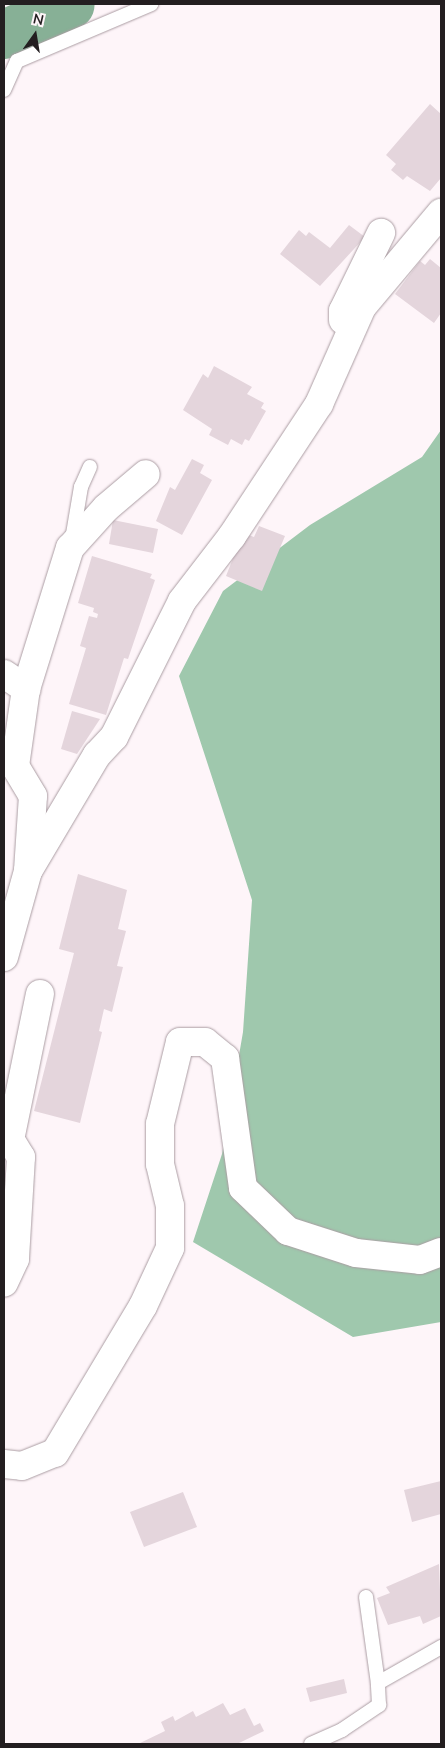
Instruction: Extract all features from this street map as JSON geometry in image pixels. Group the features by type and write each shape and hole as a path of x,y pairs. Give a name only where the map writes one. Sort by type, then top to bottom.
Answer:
{"street":[{"path":"28,870 97,755 114,737 182,601 232,536 319,404 362,308 441,213"},
{"path":"344,346 343,311 381,232"},
{"path":"4,957 28,870 33,796 15,766 26,689 70,548 106,508 146,474"},
{"path":"4,674 26,689"},
{"path":"4,1283 15,1259 21,1157 7,1134 40,994"},
{"path":"4,1464 22,1466 55,1453 144,1306 170,1248 170,1206 160,1164 160,1124 180,1042 206,1042 225,1058 243,1188 288,1231 356,1253 420,1260 441,1252"}],"lane":[{"path":"4,90 17,61 151,4"},
{"path":"70,548 81,487 90,467"},
{"path":"310,1744 342,1730 379,1705 378,1682 366,1597"},
{"path":"378,1682 441,1647"}],"green space":[{"path":"441,430 441,1322 353,1337 193,1242 222,1154 243,1032 252,900 179,676 223,591 310,525 422,457"}],"building":[{"path":"430,104 441,114 441,178 430,191 407,176 403,180 391,170 396,164 386,155"},
{"path":"349,225 365,237 320,286 280,254 299,230 306,236 309,232 330,248"},
{"path":"430,259 441,268 441,313 434,323 395,294 420,261 425,265"},
{"path":"214,366 252,387 247,394 264,403 261,408 266,411 249,441 245,439 242,445 231,439 228,445 209,435 212,429 183,410 203,374 208,378"},
{"path":"192,459 204,465 200,473 212,480 182,535 156,521 170,487 175,490"},
{"path":"113,520 158,529 153,553 109,544"},
{"path":"259,526 285,536 262,591 226,576 243,533 254,537"},
{"path":"92,556 152,574 150,578 155,580 128,659 124,658 106,715 69,704 86,648 80,646 89,616 97,618 98,614 93,612 94,608 78,603"},
{"path":"72,711 100,719 77,754 61,749"},
{"path":"78,874 127,890 118,929 126,931 117,966 123,967 112,1012 104,1009 99,1031 102,1032 80,1123 34,1111 74,953 59,949"},
{"path":"441,1481 441,1514 412,1522 404,1490"},
{"path":"183,1492 197,1527 144,1547 130,1512"},
{"path":"439,1564 441,1616 423,1624 420,1616 388,1625 377,1598 390,1593 386,1587"},
{"path":"344,1679 347,1693 310,1702 306,1688"},
{"path":"223,1703 230,1715 245,1708 254,1726 260,1723 264,1731 237,1744 138,1744 165,1731 161,1722 173,1716 175,1721 193,1711 196,1717"}],"waterway":[{"path":"4,34 70,4"}]}
